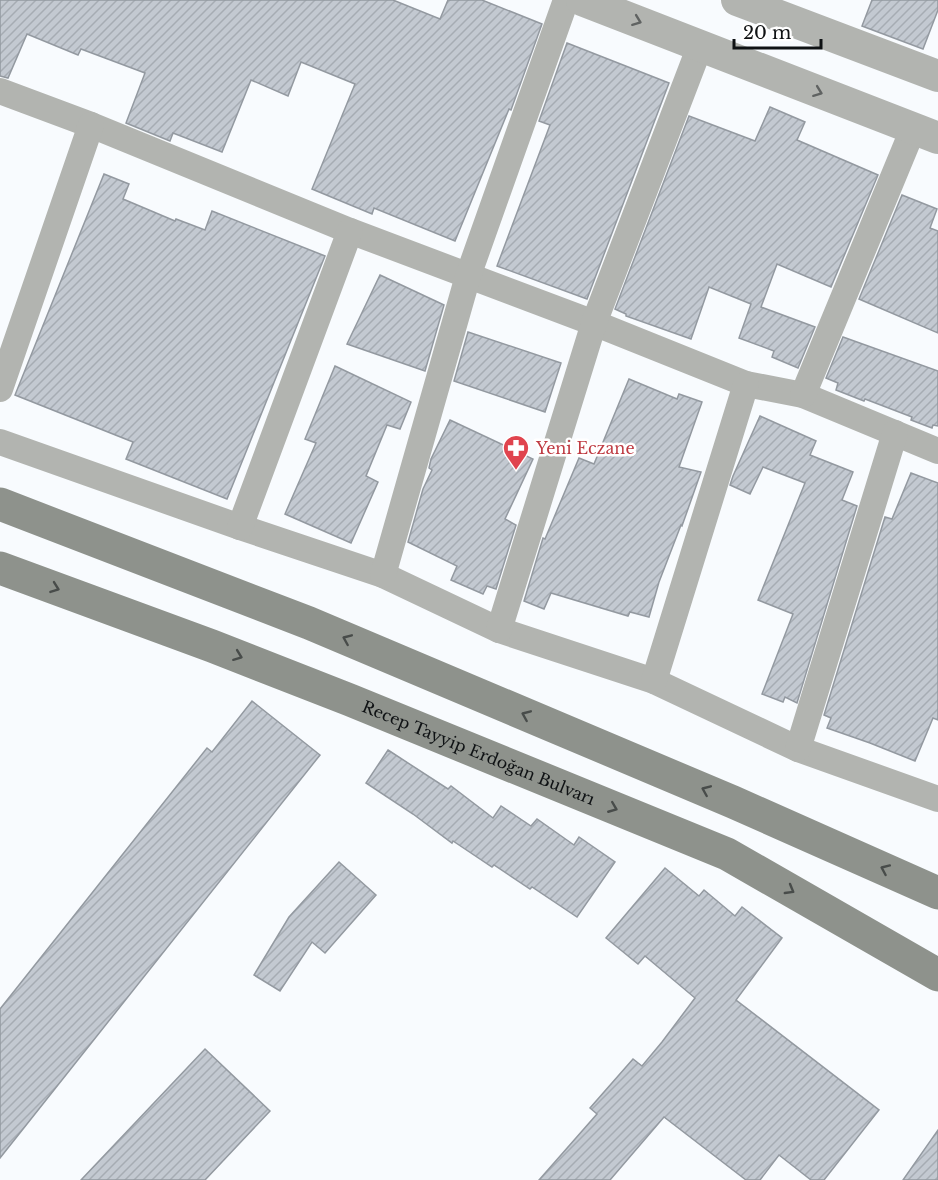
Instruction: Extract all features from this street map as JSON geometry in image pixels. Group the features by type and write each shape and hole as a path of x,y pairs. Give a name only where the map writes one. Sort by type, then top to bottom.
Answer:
{"main road":[{"path":"0,504 309,623 733,802 938,893"},
{"name":"Recep Tayyip Erdoğan Bulvarı","path":"0,568 329,692 727,854 938,975"}],"street":[{"path":"383,575 468,276 566,0"},
{"path":"582,0 926,133 802,395"},
{"path":"737,0 938,76"},
{"path":"499,630 594,323 700,46"},
{"path":"0,90 350,231 594,323 746,384 802,395 938,451"},
{"path":"0,389 91,125"},
{"path":"240,527 350,231"},
{"path":"654,681 746,384"},
{"path":"798,748 895,433"},
{"path":"0,442 383,575 499,630 654,681 798,748 937,795"}],"building":[{"path":"0,0 393,0 440,19 448,0 482,0 542,24 511,110 509,109 455,241 374,208 372,214 312,189 355,84 301,62 288,96 251,80 222,152 173,133 170,141 126,123 145,73 81,49 78,55 27,34 8,78 0,76"},
{"path":"872,0 938,0 938,10 923,49 862,26"},
{"path":"567,43 669,83 587,299 497,266 550,125 539,121"},
{"path":"770,107 805,122 797,140 878,175 831,287 777,264 761,307 815,327 798,368 772,357 774,351 739,338 751,304 709,287 691,339 626,316 615,309 689,116 755,141"},
{"path":"104,174 129,184 123,199 175,221 176,219 205,230 212,211 325,256 227,499 126,459 133,442 15,395"},
{"path":"902,195 937,209 930,228 938,231 938,333 859,299"},
{"path":"380,275 444,305 425,371 347,344"},
{"path":"468,332 561,363 545,412 454,381"},
{"path":"843,337 938,371 938,426 933,425 932,428 911,420 912,417 836,390 838,383 826,378"},
{"path":"335,366 411,402 400,429 387,425 366,476 378,482 351,543 285,514 316,443 305,439"},
{"path":"629,379 677,399 679,394 702,402 679,467 701,472 659,582 649,617 630,612 628,616 551,593 544,609 524,601 543,538 545,539 579,458 594,464"},
{"path":"760,416 816,441 810,455 853,472 842,500 857,506 797,703 785,697 783,702 762,694 793,614 758,600 805,483 763,467 750,494 730,485"},
{"path":"450,420 533,459 505,519 516,525 496,589 487,586 483,594 451,580 457,566 408,542 423,489 432,470 429,468 431,459"},
{"path":"911,473 938,483 938,720 933,718 915,761 827,728 831,718 824,715 885,517 892,519"},
{"path":"252,701 320,755 0,1158 0,1009 207,748 212,752"},
{"path":"388,750 448,789 451,786 493,818 501,806 531,826 537,819 574,845 579,837 615,862 577,917 532,887 530,889 494,865 492,867 453,841 452,843 366,783"},
{"path":"339,862 376,895 325,953 312,942 280,991 254,975 289,917"},
{"path":"665,868 699,896 704,890 735,916 742,907 782,938 736,1000 879,1110 824,1180 811,1180 779,1155 760,1180 746,1180 664,1117 610,1180 539,1180 597,1114 590,1108 633,1059 642,1066 695,998 645,956 638,964 606,938"},
{"path":"205,1049 270,1111 205,1180 81,1180"},
{"path":"938,1130 938,1180 903,1180"}],"place":[{"name":"Yeni Eczane","path":"516,471"}]}
